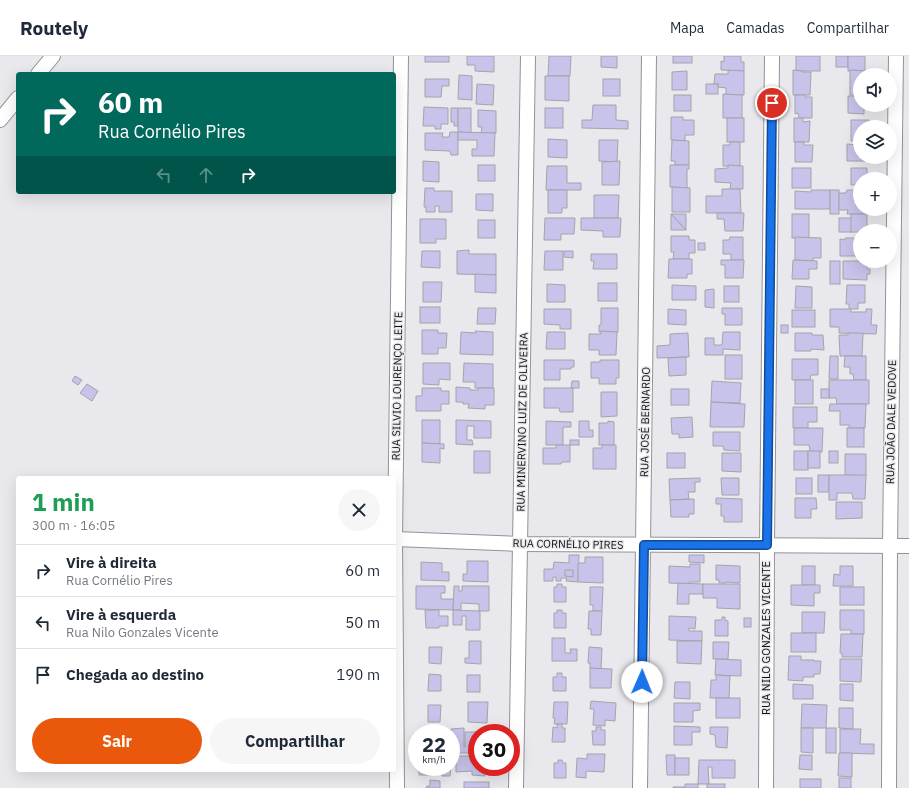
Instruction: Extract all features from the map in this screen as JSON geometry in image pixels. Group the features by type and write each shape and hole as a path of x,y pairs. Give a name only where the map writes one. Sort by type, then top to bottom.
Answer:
{"street":[{"path":"40,72 53,56"},
{"name":"RUA SILVIO LOURENÇO LEITE","path":"396,476 401,56"},
{"name":"RUA MINERVINO LUIZ DE OLIVEIRA","path":"516,788 528,56"},
{"name":"RUA JOSÉ BERNARDO","path":"640,788 649,56"},
{"name":"RUA NILO GONZALES VICENTE","path":"766,788 772,56"},
{"name":"RUA JOÃO DALE VEDOVE","path":"889,788 890,546 896,56"},
{"path":"0,120 16,100"},
{"name":"RUA CORNÉLIO PIRES","path":"396,539 520,544 909,546"},
{"name":"RUA SILVIO LOURENÇO LEITE","path":"396,664 397,788"}],"building":[{"path":"425,56 449,56 449,62 425,62"},
{"path":"467,56 494,56 494,72 475,71 475,65 467,65"},
{"path":"549,56 571,56 570,76 548,76"},
{"path":"601,56 617,56 617,68 601,67"},
{"path":"673,56 692,56 692,63 673,63"},
{"path":"724,56 741,56 741,62 744,62 744,71 721,70 721,61 724,62"},
{"path":"796,56 820,56 820,71 796,71"},
{"path":"836,56 848,56 848,67 836,67"},
{"path":"848,56 865,56 865,68 853,68 853,71 848,71"},
{"path":"728,70 744,71 744,95 726,95 726,88 718,87 718,84 714,84 715,74 728,74"},
{"path":"793,70 811,72 810,95 793,95"},
{"path":"850,70 853,70 853,95 850,95"},
{"path":"687,71 687,90 672,90 672,72"},
{"path":"459,75 472,76 472,100 458,99"},
{"path":"545,76 569,76 569,101 545,100"},
{"path":"425,79 449,79 449,86 442,86 441,97 425,97"},
{"path":"603,79 620,79 620,96 603,96"},
{"path":"477,84 494,85 493,105 476,104"},
{"path":"706,84 718,84 718,94 706,94"},
{"path":"723,94 742,95 742,118 723,118"},
{"path":"674,95 691,95 691,111 674,111"},
{"path":"795,95 812,97 812,118 799,118 798,113 795,114"},
{"path":"848,96 853,96 853,112 864,112 864,114 848,113"},
{"path":"593,105 616,105 616,120 628,121 628,129 582,128 582,120 592,120"},
{"path":"424,107 448,108 448,124 441,124 441,129 435,129 435,126 423,126"},
{"path":"451,108 458,108 458,126 454,126 454,122 451,122"},
{"path":"458,108 471,108 471,133 458,132"},
{"path":"545,108 563,108 563,128 545,128"},
{"path":"478,110 496,111 496,133 481,133 482,127 478,127"},
{"path":"671,117 683,117 683,120 694,120 694,135 685,135 685,141 671,140"},
{"path":"727,118 744,118 744,142 727,142"},
{"path":"794,118 803,118 803,122 810,121 809,142 794,142"},
{"path":"851,120 853,120 853,141 851,141"},
{"path":"450,132 458,132 458,155 451,155 450,151 425,150 425,133 443,133 442,137 449,137"},
{"path":"458,132 495,133 494,156 472,156 472,149 477,149 477,140 458,140"},
{"path":"548,139 567,140 567,158 548,157"},
{"path":"599,140 618,140 617,162 599,161"},
{"path":"672,140 689,141 689,165 675,165 675,161 671,161"},
{"path":"730,142 740,142 740,166 723,166 723,145 730,145"},
{"path":"795,142 804,142 804,145 813,145 812,162 795,162"},
{"path":"847,144 853,144 853,161 847,161"},
{"path":"423,161 439,162 439,182 423,181"},
{"path":"620,161 619,185 602,185 602,162"},
{"path":"478,165 495,165 495,181 478,181"},
{"path":"670,165 689,165 689,169 687,169 687,188 670,187"},
{"path":"728,165 743,166 743,189 730,189 731,183 715,182 715,169 728,168"},
{"path":"547,166 567,166 567,183 581,183 581,190 546,190"},
{"path":"792,168 811,168 811,188 792,188"},
{"path":"851,168 867,168 867,172 853,172 853,185 851,185"},
{"path":"672,187 690,188 690,212 672,212"},
{"path":"425,188 434,188 434,191 452,191 452,212 439,212 439,206 435,206 435,212 426,212 426,207 424,207"},
{"path":"722,189 740,189 741,213 706,213 706,196 722,196"},
{"path":"548,190 567,190 567,208 562,208 562,213 548,213"},
{"path":"811,190 830,190 830,209 795,209 795,191 811,192"},
{"path":"830,190 839,190 839,214 830,214"},
{"path":"847,190 853,190 853,214 847,214 848,210 839,210 839,193 846,193"},
{"path":"476,194 493,194 493,211 476,210"},
{"path":"594,195 619,195 618,218 594,218"},
{"path":"717,213 744,213 743,231 725,231 724,219 717,219"},
{"path":"671,214 686,214 686,230"},
{"path":"671,214 686,230 671,230"},
{"path":"792,214 809,214 809,238 792,238"},
{"path":"851,214 853,214 853,216 867,216 867,224 853,224 853,232 850,232"},
{"path":"545,218 575,218 574,234 561,234 561,240 544,240"},
{"path":"581,218 621,218 620,237 603,237 603,231 581,230"},
{"path":"839,218 851,218 851,232 839,232"},
{"path":"420,219 446,219 446,239 436,239 436,243 420,243"},
{"path":"478,220 495,220 495,238 478,238"},
{"path":"671,236 689,236 689,240 695,240 695,253 689,253 689,259 673,259 674,252 671,252"},
{"path":"730,237 743,237 743,260 731,260 731,254 723,254 723,240 729,240"},
{"path":"795,237 821,238 821,258 813,258 813,261 795,260"},
{"path":"845,238 853,238 853,256 840,256 840,239 845,240"},
{"path":"698,243 705,243 705,250 698,250"},
{"path":"469,250 469,254 496,254 496,275 457,274 457,251"},
{"path":"422,251 440,251 440,268 421,267"},
{"path":"545,251 563,251 563,270 544,270"},
{"path":"564,251 573,251 573,258 564,257"},
{"path":"591,254 617,254 617,269 593,269 594,261 591,261"},
{"path":"669,259 692,259 692,274 687,274 687,278 668,278"},
{"path":"721,260 744,260 743,278 725,278 725,265 721,265"},
{"path":"793,260 817,261 817,269 809,269 809,279 792,279"},
{"path":"830,261 840,261 840,284 830,284"},
{"path":"843,261 853,261 853,268 870,269 870,274 867,274 867,280 843,279"},
{"path":"475,274 496,275 496,293 475,292"},
{"path":"423,282 442,282 441,302 423,302"},
{"path":"598,283 617,283 617,301 598,301"},
{"path":"547,284 565,285 565,302 547,302"},
{"path":"672,285 696,286 696,300 672,300"},
{"path":"847,285 865,285 865,303 858,303 858,309 849,309 849,304 846,304"},
{"path":"724,286 739,286 739,302 724,302"},
{"path":"796,286 812,287 812,308 795,308"},
{"path":"714,289 714,308 705,307 705,290"},
{"path":"420,307 440,307 440,323 420,323"},
{"path":"478,308 496,308 495,324 477,324"},
{"path":"601,308 618,308 618,332 599,332 599,325 601,325"},
{"path":"722,308 742,308 742,325 725,325 725,314 722,314"},
{"path":"544,309 571,309 571,329 560,329 560,325 544,324"},
{"path":"668,309 686,310 686,325 668,324"},
{"path":"830,309 851,309 851,312 866,312 866,309 872,309 871,325 877,325 876,334 839,333 839,327 830,327"},
{"path":"792,310 815,310 815,327 792,327"},
{"path":"781,325 788,325 788,333 781,333"},
{"path":"422,330 438,330 438,333 447,333 446,348 438,348 438,354 422,354"},
{"path":"475,331 493,332 493,355 460,354 461,332 476,333"},
{"path":"601,331 617,332 616,355 599,355 599,350 589,350 589,334 601,334"},
{"path":"547,332 565,332 565,349 546,349"},
{"path":"723,332 740,332 740,350 723,349 723,355 705,355 705,338 714,338 714,345 722,345"},
{"path":"688,333 689,357 657,358 657,346 670,345 670,334"},
{"path":"795,333 812,333 812,335 823,335 824,350 811,349 811,351 795,351"},
{"path":"848,333 863,333 862,356 840,356 839,335 848,335"},
{"path":"725,355 742,355 742,379 725,379"},
{"path":"830,356 838,356 838,379 829,379"},
{"path":"845,356 866,356 866,380 854,380 853,374 850,374 850,367 844,367"},
{"path":"686,357 686,375 669,376 668,358"},
{"path":"792,359 818,359 818,375 811,375 810,380 792,380"},
{"path":"544,360 574,360 574,367 571,367 571,369 560,369 560,380 544,380"},
{"path":"600,360 619,360 619,378 616,378 616,384 599,384 599,378 591,378 591,362 600,362"},
{"path":"423,363 450,363 450,380 439,379 439,385 423,384"},
{"path":"464,363 493,364 493,388 475,388 475,382 463,382"},
{"path":"75,376 82,380 78,385 72,381"},
{"path":"795,380 813,380 813,404 795,404"},
{"path":"829,380 869,380 869,404 837,404 836,398 829,398"},
{"path":"572,381 579,381 579,388 571,388"},
{"path":"712,381 741,383 740,403 711,402"},
{"path":"87,384 98,391 92,401 80,393"},
{"path":"456,387 470,388 470,390 478,390 478,388 494,388 494,405 485,405 485,409 468,408 469,404 456,402"},
{"path":"422,388 441,388 441,391 449,391 449,404 441,404 441,411 416,411 416,396 422,396"},
{"path":"544,388 573,388 573,412 560,412 559,408 544,408"},
{"path":"671,389 689,389 689,405 671,405"},
{"path":"821,389 829,389 829,398 821,398"},
{"path":"601,392 617,392 617,416 601,417"},
{"path":"711,402 745,404 744,427 710,427"},
{"path":"830,404 866,404 865,428 849,428 849,425 840,425 840,411 829,411"},
{"path":"793,407 817,407 817,422 808,422 808,428 793,428"},
{"path":"692,417 693,437 679,438 679,434 672,434 671,418"},
{"path":"422,420 440,420 440,444 422,443"},
{"path":"456,420 491,421 491,438 474,438 474,426 467,426 467,440 472,440 473,445 456,444"},
{"path":"546,421 571,422 571,427 563,427 563,445 546,445"},
{"path":"579,421 589,421 589,430 593,430 593,437 579,437"},
{"path":"608,421 614,422 614,445 599,445 599,423 608,423"},
{"path":"794,428 823,428 822,452 810,451 809,445 794,445"},
{"path":"847,428 864,428 864,447 847,447"},
{"path":"713,432 740,432 740,451 724,450 723,446 713,446"},
{"path":"570,440 579,440 579,445 570,445"},
{"path":"422,443 444,444 444,449 440,448 440,463 422,462"},
{"path":"556,445 570,445 570,462 562,462 561,464 543,464 543,448 556,448"},
{"path":"602,445 616,445 616,469 593,469 593,448 602,448"},
{"path":"474,451 490,451 490,473 474,473"},
{"path":"794,451 808,451 808,470 794,470"},
{"path":"808,451 820,451 820,468 808,468"},
{"path":"829,451 838,451 838,463 829,463"},
{"path":"667,453 685,453 685,468 667,468"},
{"path":"722,453 741,453 741,472 722,471"},
{"path":"845,454 866,454 866,476 845,475"},
{"path":"818,475 829,475 829,492 818,492"},
{"path":"829,475 866,475 865,499 853,499 852,493 837,493 837,500 829,500"},
{"path":"700,478 700,482 695,482 695,492 688,492 689,499 670,500 669,479"},
{"path":"721,478 739,478 739,495 722,495"},
{"path":"796,478 812,478 812,494 796,494"},
{"path":"716,498 742,499 742,522 724,522 724,516 721,516 721,504 716,504"},
{"path":"795,498 816,498 817,509 811,509 811,518 795,518"},
{"path":"694,499 694,514 689,514 689,517 671,517 670,500"},
{"path":"836,502 862,502 862,518 836,519"},
{"path":"569,555 579,555 578,582 566,581 567,578 561,578 561,581 556,581 556,577 553,577 553,581 544,581 544,569 553,569 554,562 569,563"},
{"path":"689,555 704,555 704,563 689,562"},
{"path":"585,557 603,557 603,583 578,582 578,563 585,563"},
{"path":"467,561 488,561 488,582 463,581 463,574 467,574"},
{"path":"421,562 442,563 442,572 449,572 449,581 421,580"},
{"path":"690,564 700,564 700,582 689,582 689,584 669,583 669,566 690,567"},
{"path":"716,565 740,566 740,583 719,583 719,580 716,580"},
{"path":"802,566 815,566 815,585 802,585"},
{"path":"840,566 853,566 853,586 833,586 834,574 840,575"},
{"path":"565,570 573,570 573,577 565,576"},
{"path":"678,583 703,584 703,594 689,594 689,604 677,604"},
{"path":"557,584 562,584 562,587 566,587 566,602 554,602 554,587 557,587"},
{"path":"703,584 740,584 740,609 717,608 717,598 703,598"},
{"path":"791,585 820,585 820,593 814,593 814,606 791,605"},
{"path":"416,586 445,586 445,593 441,593 441,599 454,599 453,610 416,609"},
{"path":"454,586 459,586 459,591 462,591 462,586 489,586 489,611 479,611 479,604 461,603 461,610 453,610"},
{"path":"590,587 603,587 602,611 593,611 593,605 590,605"},
{"path":"840,587 864,587 864,605 840,605"},
{"path":"425,610 439,610 439,616 448,616 448,626 426,628"},
{"path":"453,610 480,611 480,630 466,630 466,616 462,616 462,625 453,625"},
{"path":"557,610 562,610 562,613 566,613 566,628 554,628 554,613 557,613"},
{"path":"840,610 864,610 864,634 851,634 851,630 840,630"},
{"path":"589,611 602,611 601,635 591,635 591,629 588,629"},
{"path":"802,612 825,612 824,633 802,633"},
{"path":"669,616 696,617 695,629 689,628 689,631 702,631 702,641 669,640"},
{"path":"722,617 725,617 725,620 728,621 728,636 715,636 715,620 722,620"},
{"path":"744,618 751,618 751,627 744,627"},
{"path":"791,633 816,633 816,652 791,652"},
{"path":"841,634 863,634 862,657 842,657 842,653 840,653"},
{"path":"552,638 565,638 565,653 571,653 570,649 577,649 577,661 552,661"},
{"path":"469,641 481,641 481,664 465,663 465,658 469,658"},
{"path":"677,641 702,641 701,664 677,663"},
{"path":"713,642 729,642 728,659 713,659"},
{"path":"429,647 442,647 441,664 429,663"},
{"path":"589,647 602,648 601,669 590,668 590,663 588,663"},
{"path":"789,656 801,656 801,660 821,661 820,674 814,674 814,677 803,677 803,681 788,680"},
{"path":"716,659 741,660 741,676 715,675"},
{"path":"840,659 862,659 861,682 840,681"},
{"path":"590,668 612,669 611,688 590,688"},
{"path":"557,673 562,673 562,677 566,677 566,691 553,691 553,677 557,677"},
{"path":"429,674 441,675 441,691 428,691"},
{"path":"467,675 480,675 480,692 467,692"},
{"path":"716,675 730,676 729,698 710,698 711,680 716,680"},
{"path":"675,682 690,682 690,699 674,698"},
{"path":"793,684 813,685 813,699 793,699"},
{"path":"840,684 853,684 853,701 840,700"},
{"path":"716,698 740,698 740,718 716,718"},
{"path":"591,701 616,703 615,721 605,720 605,726 593,725 594,709 590,709"},
{"path":"468,702 488,702 487,723 468,722"},
{"path":"554,702 568,702 567,724 554,724"},
{"path":"674,703 700,703 700,710 693,711 693,722 674,722"},
{"path":"802,704 827,705 826,728 801,728"},
{"path":"428,705 441,705 440,722 428,722"},
{"path":"839,708 853,708 853,729 839,728"},
{"path":"557,724 562,724 562,728 565,728 565,742 552,742 553,727 557,728"},
{"path":"674,726 700,727 700,732 692,732 692,745 674,745"},
{"path":"596,727 601,727 601,730 605,730 605,745 593,745 592,731 596,731"},
{"path":"710,727 728,727 727,748 716,747 715,735 710,734"},
{"path":"460,728 464,728 464,747 465,732 468,732 468,753 460,753"},
{"path":"801,728 813,728 813,753 801,752"},
{"path":"826,728 836,728 836,753 826,753"},
{"path":"840,729 861,729 860,744 874,744 874,754 840,753"},
{"path":"839,753 852,753 852,777 838,776"},
{"path":"587,754 605,754 604,772 586,771 586,778 576,777 577,758 587,759"},
{"path":"666,755 675,755 675,775 667,775"},
{"path":"800,755 812,755 812,770 799,769"},
{"path":"460,756 468,756 468,771 460,772"},
{"path":"675,758 689,758 689,775 675,775"},
{"path":"558,760 562,760 563,763 566,763 566,778 554,778 554,763 558,763"},
{"path":"699,760 735,760 735,778 712,778 712,767 708,767 709,784 698,784"},
{"path":"839,778 851,778 851,788 839,788"},
{"path":"800,779 821,779 821,788 800,788"},
{"path":"430,780 440,781 440,788 426,788 427,786 430,786"},
{"path":"464,782 489,782 489,788 464,788"},
{"path":"685,784 698,784 698,788 673,788 685,787"},
{"path":"707,784 725,784 725,788 707,788"}],"route":[{"path":"642,682 644,545 767,545 772,103"}]}
